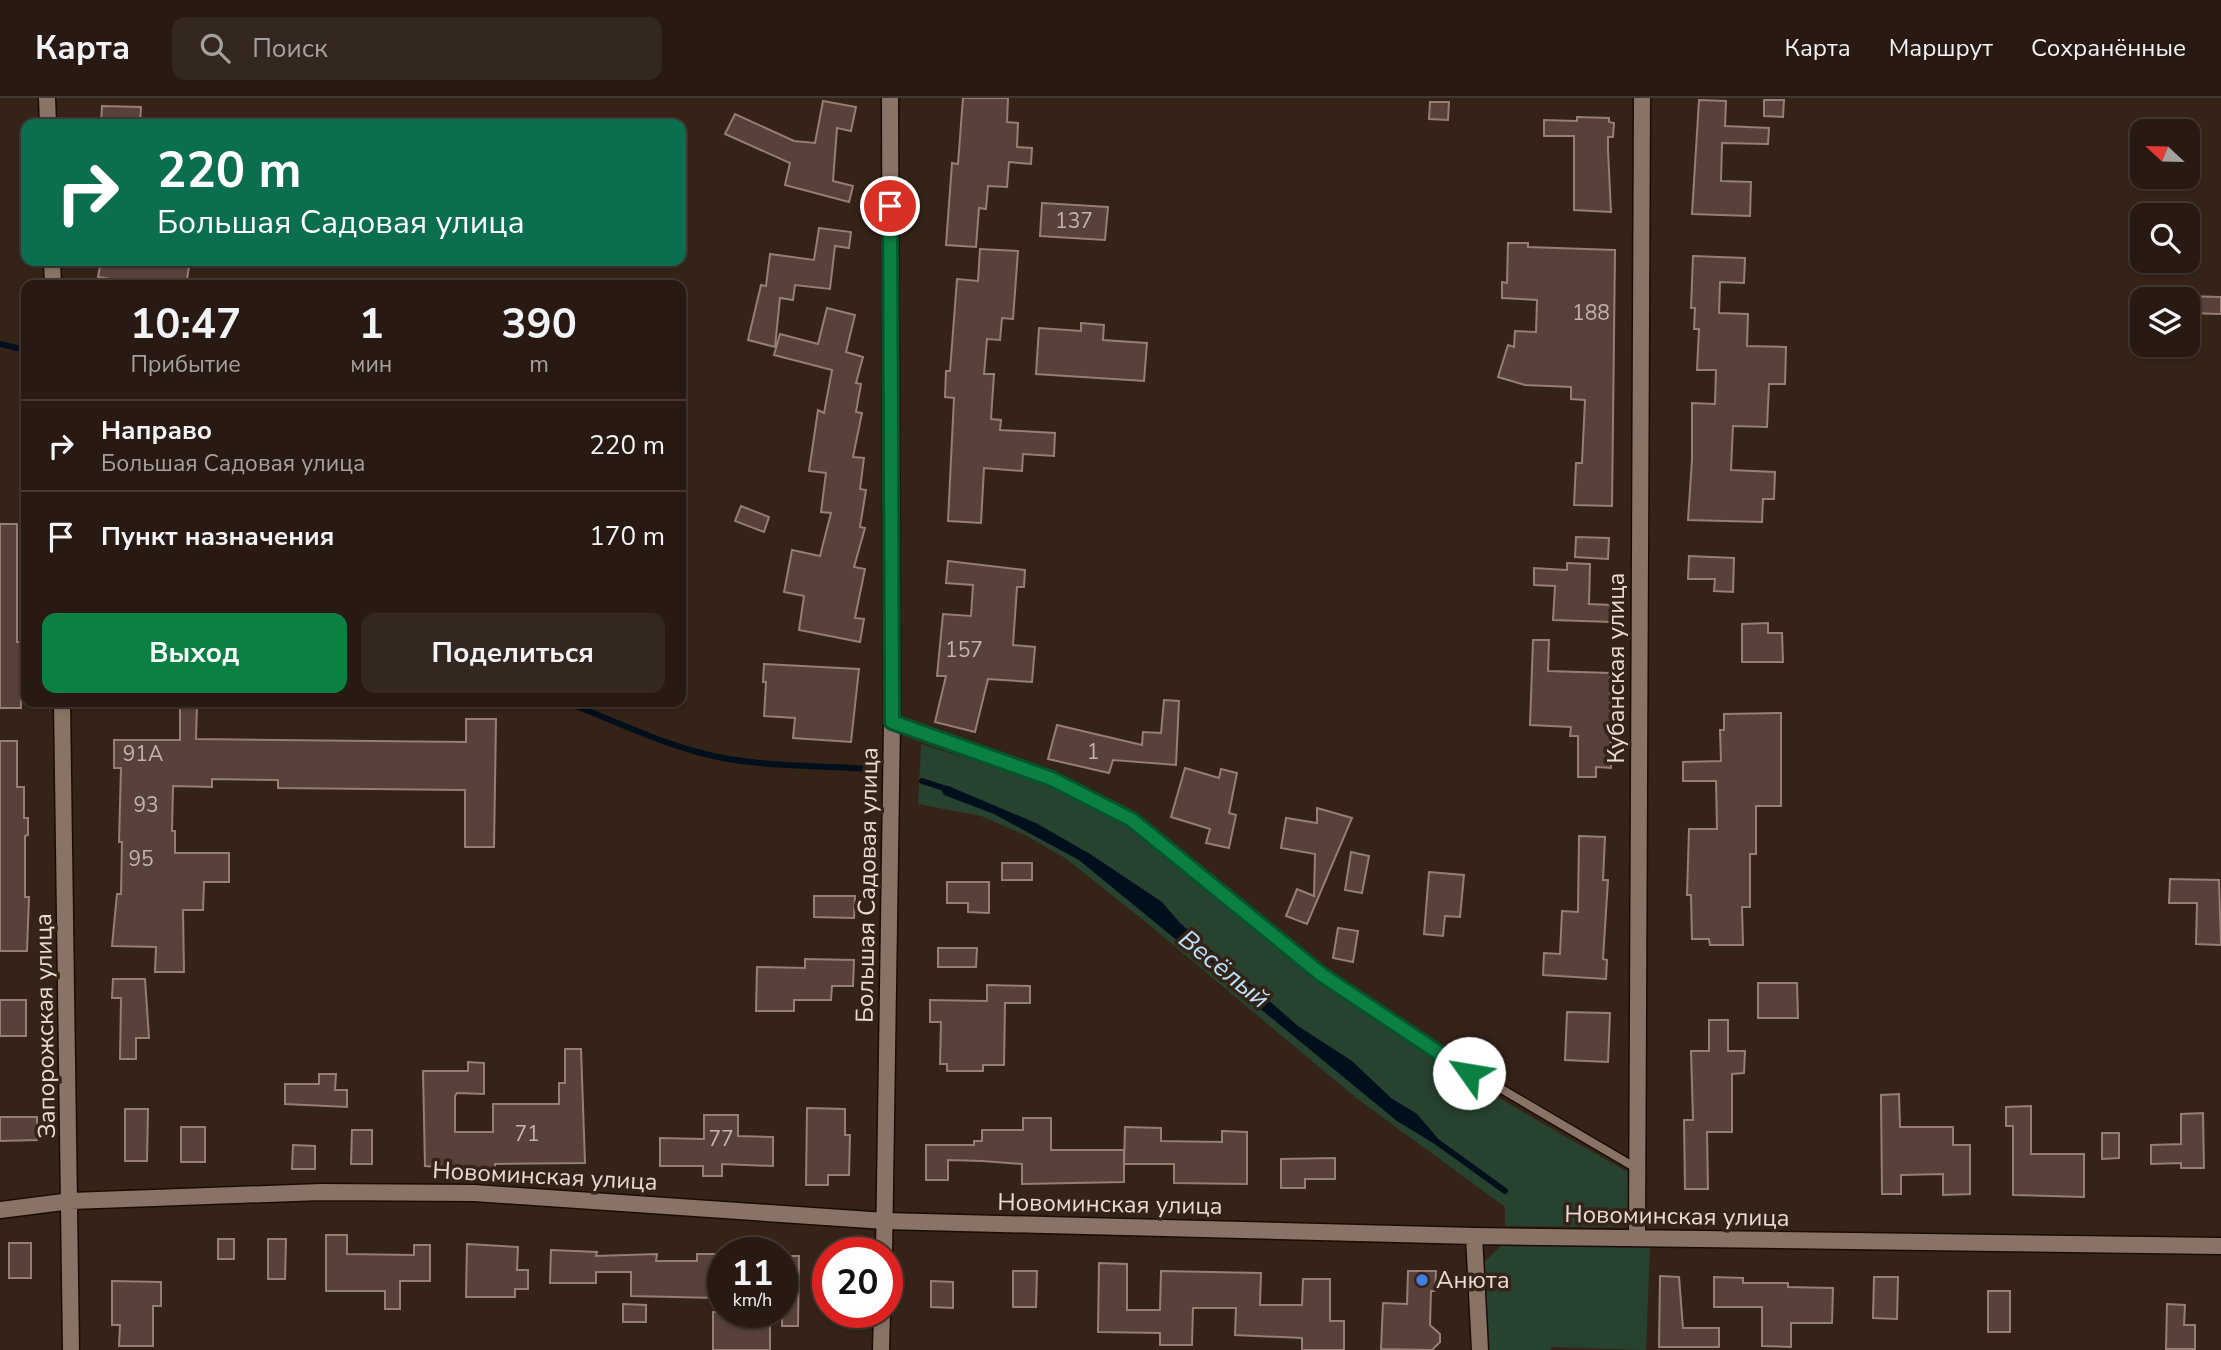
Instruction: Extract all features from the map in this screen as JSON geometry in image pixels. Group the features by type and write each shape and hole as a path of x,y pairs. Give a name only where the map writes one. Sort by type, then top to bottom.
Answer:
{"street":[{"path":"47,98 48,119"},
{"name":"Большая Садовая улица","path":"884,1237 892,722 890,98"},
{"name":"Кубанская улица","path":"1637,1238 1642,98"},
{"name":"Запорожская улица","path":"61,707 71,1201 71,1350"},
{"name":"Новоминская улица","path":"0,1210 71,1201 321,1192 474,1193 885,1221 1474,1236 2221,1246"},
{"path":"1474,1236 1480,1350"},
{"path":"881,1350 882,1328"}],"lane":[{"path":"892,722 1052,779 1132,820 1322,975 1469,1073 1636,1168"}],"green space":[{"path":"921,744 1061,790 1084,800 1134,830 1189,871 1295,961 1396,1034 1472,1082 1628,1172 1628,1227 1505,1226 1505,1207 1355,1097 1065,858 1025,835 981,816 918,804"},
{"path":"1504,1243 1650,1246 1646,1350 1552,1347 1550,1350 1487,1350 1482,1272 1485,1261"}],"water":[{"path":"948,786 1036,823 1090,854 1162,902 1180,923 1298,1026 1352,1061 1391,1098 1417,1114 1440,1141 1438,1146 1397,1121 1079,860 994,814 944,795 941,789"}],"building":[{"path":"963,98 1008,98 1007,122 1018,123 1017,147 1032,148 1031,164 1009,162 1007,187 988,186 986,209 979,208 976,247 946,245 952,163 958,164"},
{"path":"1699,100 1726,101 1725,126 1769,128 1768,144 1722,143 1721,181 1751,182 1750,216 1692,214"},
{"path":"1764,100 1784,100 1783,117 1764,116"},
{"path":"823,101 856,107 851,131 837,128 833,181 853,186 849,202 785,185 790,163 725,134 735,114 794,141 815,143"},
{"path":"1430,102 1449,102 1448,120 1429,119"},
{"path":"102,106 141,107 140,119 101,119"},
{"path":"1577,117 1609,118 1609,122 1614,123 1613,137 1608,137 1611,212 1574,210 1574,136 1544,136 1544,120 1577,121"},
{"path":"1042,203 1108,207 1105,240 1040,236"},
{"path":"819,228 851,232 849,248 835,246 830,289 795,285 793,300 780,298 775,347 748,340 761,285 766,286 770,254 814,260"},
{"path":"1508,243 1528,243 1528,247 1615,250 1612,506 1574,505 1576,463 1582,463 1585,400 1571,399 1571,387 1525,385 1498,377 1508,345 1514,347 1515,331 1536,332 1537,300 1502,298 1502,282 1507,283"},
{"path":"980,249 1018,251 1013,319 1002,318 1000,340 987,339 984,374 994,374 991,419 1001,420 1000,430 1055,433 1054,456 1023,454 1022,471 984,468 981,523 948,521 954,398 945,397 946,371 950,371 957,279 978,281"},
{"path":"1693,256 1745,258 1744,283 1720,282 1719,313 1748,314 1747,346 1786,347 1785,384 1769,384 1767,427 1733,426 1731,470 1775,472 1774,499 1763,499 1762,522 1688,520 1692,403 1715,404 1716,370 1697,370 1699,329 1694,329 1695,308 1691,308"},
{"path":"100,266 189,266 187,280 116,280 98,277"},
{"path":"2200,296 2221,297 2221,314 2200,313"},
{"path":"827,308 855,315 846,352 863,357 856,383 861,384 856,412 862,413 853,457 864,458 860,489 866,490 860,527 865,528 854,567 865,569 855,618 864,619 860,642 799,630 804,596 784,592 792,550 820,556 831,513 821,512 826,473 809,471 818,410 824,413 832,370 774,355 780,334 818,344"},
{"path":"1081,323 1104,325 1103,340 1147,343 1144,381 1036,374 1039,328 1081,331"},
{"path":"741,506 769,517 764,532 735,521"},
{"path":"0,524 17,524 17,642 20,642 21,708 0,708"},
{"path":"1576,537 1609,538 1608,559 1575,557"},
{"path":"1689,556 1734,558 1733,592 1714,591 1715,579 1688,579"},
{"path":"948,561 1025,570 1024,587 1017,587 1013,645 1035,647 1032,682 988,679 975,732 935,722 946,676 937,676 943,614 971,616 973,585 946,583"},
{"path":"1567,563 1590,564 1589,604 1612,605 1611,622 1553,620 1555,586 1534,585 1534,568 1567,570"},
{"path":"1768,623 1768,633 1782,633 1783,662 1742,662 1742,624"},
{"path":"1533,640 1549,640 1548,671 1610,673 1611,768 1596,767 1596,777 1578,777 1578,736 1570,736 1571,727 1530,725"},
{"path":"764,664 859,669 851,742 793,738 795,718 764,716"},
{"path":"1164,700 1179,701 1176,765 1113,760 1109,773 1048,759 1057,725 1142,745 1143,732 1161,733"},
{"path":"180,707 197,707 196,739 466,742 466,719 496,719 494,847 465,847 465,790 278,788 278,780 212,779 212,787 173,786 172,831 175,831 175,853 229,853 229,882 204,882 203,910 183,910 184,972 155,972 156,947 112,946 117,894 121,894 122,842 119,842 121,768 114,768 114,740 180,740"},
{"path":"1781,713 1781,806 1756,806 1756,854 1750,854 1750,907 1742,907 1743,945 1710,945 1709,939 1692,939 1691,895 1687,895 1689,829 1717,829 1716,781 1683,781 1683,762 1721,761 1720,730 1724,730 1724,714"},
{"path":"0,741 17,741 17,787 24,787 24,818 28,818 28,835 25,836 25,897 29,897 27,951 0,951"},
{"path":"1185,768 1219,778 1221,769 1237,773 1229,813 1236,815 1229,848 1206,843 1210,829 1171,817"},
{"path":"1317,808 1352,818 1307,924 1286,916 1297,889 1314,896 1315,854 1281,848 1286,818 1317,823"},
{"path":"1579,836 1605,837 1603,880 1608,880 1603,959 1607,960 1606,979 1543,975 1544,953 1560,954 1562,911 1578,912"},
{"path":"1351,852 1369,856 1362,893 1345,890"},
{"path":"1002,863 1032,863 1032,880 1002,880"},
{"path":"1429,872 1464,875 1460,917 1445,916 1443,936 1424,934"},
{"path":"2170,879 2219,880 2221,945 2196,944 2197,903 2169,903"},
{"path":"947,882 989,882 989,913 968,912 968,903 947,903"},
{"path":"814,896 855,896 854,918 814,917"},
{"path":"1338,928 1358,931 1353,962 1333,958"},
{"path":"938,948 977,948 976,967 938,967"},
{"path":"805,959 854,960 853,986 832,986 831,1000 794,1000 794,1011 756,1011 757,967 805,968"},
{"path":"113,979 145,979 149,1038 136,1038 136,1059 120,1059 121,998 112,998"},
{"path":"1758,983 1797,983 1798,1018 1758,1018"},
{"path":"987,985 1030,986 1030,1003 1005,1003 1004,1065 983,1065 983,1071 947,1071 947,1064 940,1064 941,1022 930,1022 930,1000 987,1001"},
{"path":"0,1000 26,1000 26,1036 0,1036"},
{"path":"1567,1012 1610,1013 1608,1062 1565,1060"},
{"path":"1709,1020 1728,1020 1728,1051 1745,1051 1744,1073 1732,1074 1732,1132 1707,1132 1708,1189 1685,1189 1684,1120 1693,1120 1691,1051 1709,1051"},
{"path":"565,1049 581,1049 585,1163 495,1164 495,1171 425,1166 423,1071 468,1071 468,1062 484,1063 484,1094 457,1093 455,1096 455,1132 493,1132 493,1104 559,1104 559,1083 565,1083"},
{"path":"319,1074 336,1074 335,1090 347,1090 347,1107 285,1104 285,1084 319,1084"},
{"path":"1899,1094 1900,1127 1953,1127 1953,1145 1970,1145 1970,1194 1943,1195 1943,1174 1901,1175 1901,1194 1882,1194 1881,1095"},
{"path":"2031,1106 2031,1154 2084,1154 2084,1197 2013,1195 2013,1126 2006,1126 2006,1107"},
{"path":"807,1108 845,1109 845,1135 850,1135 849,1175 828,1175 828,1185 806,1185"},
{"path":"125,1109 148,1109 147,1161 125,1161"},
{"path":"2203,1113 2204,1168 2181,1168 2181,1163 2151,1164 2151,1145 2181,1144 2181,1114"},
{"path":"704,1115 738,1115 738,1136 773,1137 773,1166 722,1164 722,1176 703,1176 703,1166 660,1166 660,1138 704,1139"},
{"path":"0,1117 37,1117 37,1140 0,1141"},
{"path":"1023,1118 1051,1118 1051,1150 1124,1150 1124,1182 1022,1184 1022,1164 948,1160 948,1180 926,1180 926,1145 974,1145 974,1141 982,1141 982,1130 1023,1130"},
{"path":"181,1127 205,1127 205,1162 181,1162"},
{"path":"1125,1127 1161,1128 1161,1141 1222,1142 1222,1131 1247,1132 1247,1184 1174,1183 1174,1164 1124,1164"},
{"path":"352,1130 372,1130 372,1164 351,1164"},
{"path":"2102,1133 2119,1133 2119,1158 2102,1159"},
{"path":"293,1145 315,1146 315,1169 292,1169"},
{"path":"1335,1158 1335,1179 1305,1179 1305,1188 1281,1188 1281,1159"},
{"path":"326,1235 347,1235 347,1254 414,1255 414,1245 430,1245 430,1281 400,1281 400,1309 385,1309 385,1291 326,1291"},
{"path":"218,1239 234,1239 234,1259 218,1259"},
{"path":"268,1239 286,1239 285,1279 268,1279"},
{"path":"9,1243 31,1243 31,1278 9,1278"},
{"path":"467,1244 518,1247 517,1270 528,1270 528,1289 515,1289 515,1297 466,1297"},
{"path":"551,1250 597,1252 596,1256 657,1254 656,1261 697,1261 697,1254 707,1254 707,1298 631,1296 631,1272 596,1272 596,1283 550,1283"},
{"path":"798,1256 799,1256 798,1326"},
{"path":"1099,1263 1127,1264 1127,1310 1160,1310 1161,1271 1261,1273 1260,1305 1302,1305 1303,1279 1330,1279 1330,1321 1344,1321 1344,1350 1302,1350 1302,1338 1235,1335 1236,1308 1193,1308 1192,1345 1160,1345 1160,1333 1098,1332"},
{"path":"1013,1271 1037,1271 1036,1307 1013,1307"},
{"path":"1408,1271 1436,1271 1435,1291 1431,1291 1430,1325 1440,1334 1440,1342 1432,1350 1381,1349 1383,1303 1407,1304"},
{"path":"1660,1276 1679,1277 1683,1328 1719,1328 1719,1347 1659,1347"},
{"path":"1714,1277 1743,1278 1743,1283 1788,1283 1788,1287 1833,1288 1832,1323 1791,1323 1791,1347 1762,1346 1762,1307 1714,1307"},
{"path":"1874,1277 1898,1277 1897,1319 1873,1318"},
{"path":"112,1281 161,1282 161,1306 153,1306 153,1346 119,1346 120,1325 112,1325"},
{"path":"931,1281 953,1282 953,1308 931,1307"},
{"path":"1988,1291 2010,1291 2010,1332 1988,1332"},
{"path":"623,1304 646,1305 646,1322 623,1322"},
{"path":"2167,1304 2185,1305 2184,1325 2195,1325 2195,1349 2166,1349"},
{"path":"713,1328 770,1328 770,1350 713,1350"}],"waterway":[{"name":"Весёлый","path":"0,344 17,348"},
{"name":"Весёлый","path":"578,707 667,742 722,758 765,764 871,769"},
{"name":"Весёлый","path":"922,781 950,790"},
{"name":"Весёлый","path":"1433,1139 1505,1191"}],"place":[{"name":"Анюта","path":"1422,1280"}],"route":[{"path":"890,206 892,722 1052,779 1111,807 1155,836 1322,975 1469,1073"}]}
